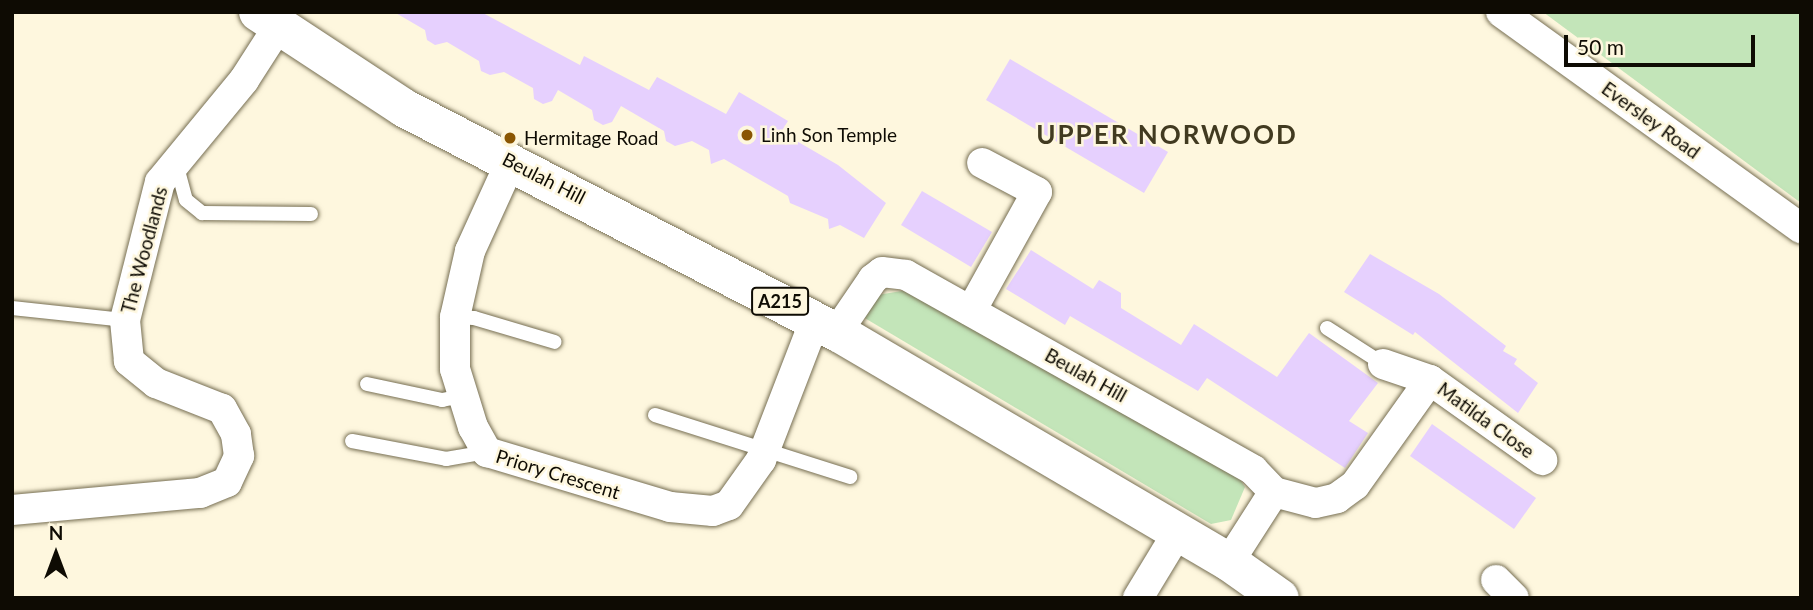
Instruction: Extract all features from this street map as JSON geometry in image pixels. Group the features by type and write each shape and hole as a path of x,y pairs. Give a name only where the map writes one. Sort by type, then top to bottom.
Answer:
{"main road":[{"name":"Beulah Hill","path":"268,20 404,108 826,326 1229,562 1280,598"}],"street":[{"name":"Eversley Road","path":"1502,12 1801,228"},
{"name":"The Woodlands","path":"12,510 200,493 227,482 239,456 236,434 222,409 156,383 129,360 125,320 160,182 244,80 268,20"},
{"name":"Priory Crescent","path":"511,161 470,251 455,317 455,369 462,396 486,452 691,512 729,505 753,476 826,326"},
{"path":"971,311 1037,192 982,163"},
{"name":"Beulah Hill","path":"826,326 882,272 906,275 1253,470 1274,492"},
{"name":"Matilda Close","path":"1383,363 1430,380 1542,460"},
{"path":"1229,562 1274,492 1316,503 1346,492 1430,380"},
{"path":"1139,598 1178,532"}],"lane":[{"path":"176,161 186,200 202,212 311,214"},
{"path":"12,308 125,320"},
{"path":"455,317 474,318 555,342"},
{"path":"1326,328 1383,363"},
{"path":"368,384 442,400 462,396"},
{"path":"655,415 764,452 850,477"},
{"path":"352,440 446,459 486,452"}],"green space":[{"path":"1543,12 1801,12 1801,203"},
{"path":"908,290 1236,473 1245,487 1231,520 1211,524 863,317 877,295"}],"building":[{"path":"394,12 481,12 580,65 584,56 649,90 657,77 726,114 739,92 788,121 781,132 838,165 886,203 864,238 840,225 829,229 828,219 790,203 788,196 724,159 711,164 709,150 692,141 675,146 666,141 664,131 621,106 612,122 603,125 594,120 592,110 558,90 552,101 543,104 534,99 533,88 504,72 490,75 481,71 479,61 447,42 435,45 427,40 425,30"},
{"path":"1010,59 1168,152 1144,193 986,100"},
{"path":"922,191 992,232 971,267 901,225"},
{"path":"1031,250 1093,289 1099,280 1121,293 1121,308 1181,345 1194,324 1277,377 1309,333 1378,383 1349,421 1368,433 1345,468 1207,378 1198,391 1070,316 1065,325 1006,289"},
{"path":"1370,254 1439,294 1506,346 1503,351 1517,359 1514,364 1538,383 1518,413 1415,332 1413,335 1344,292"},
{"path":"1432,424 1536,498 1514,529 1410,456"}],"place":[{"name":"Linh Son Temple","path":"747,135"},
{"name":"Hermitage Road","path":"510,138"}],"district":[{"name":"UPPER NORWOOD","path":"1167,135"}]}
